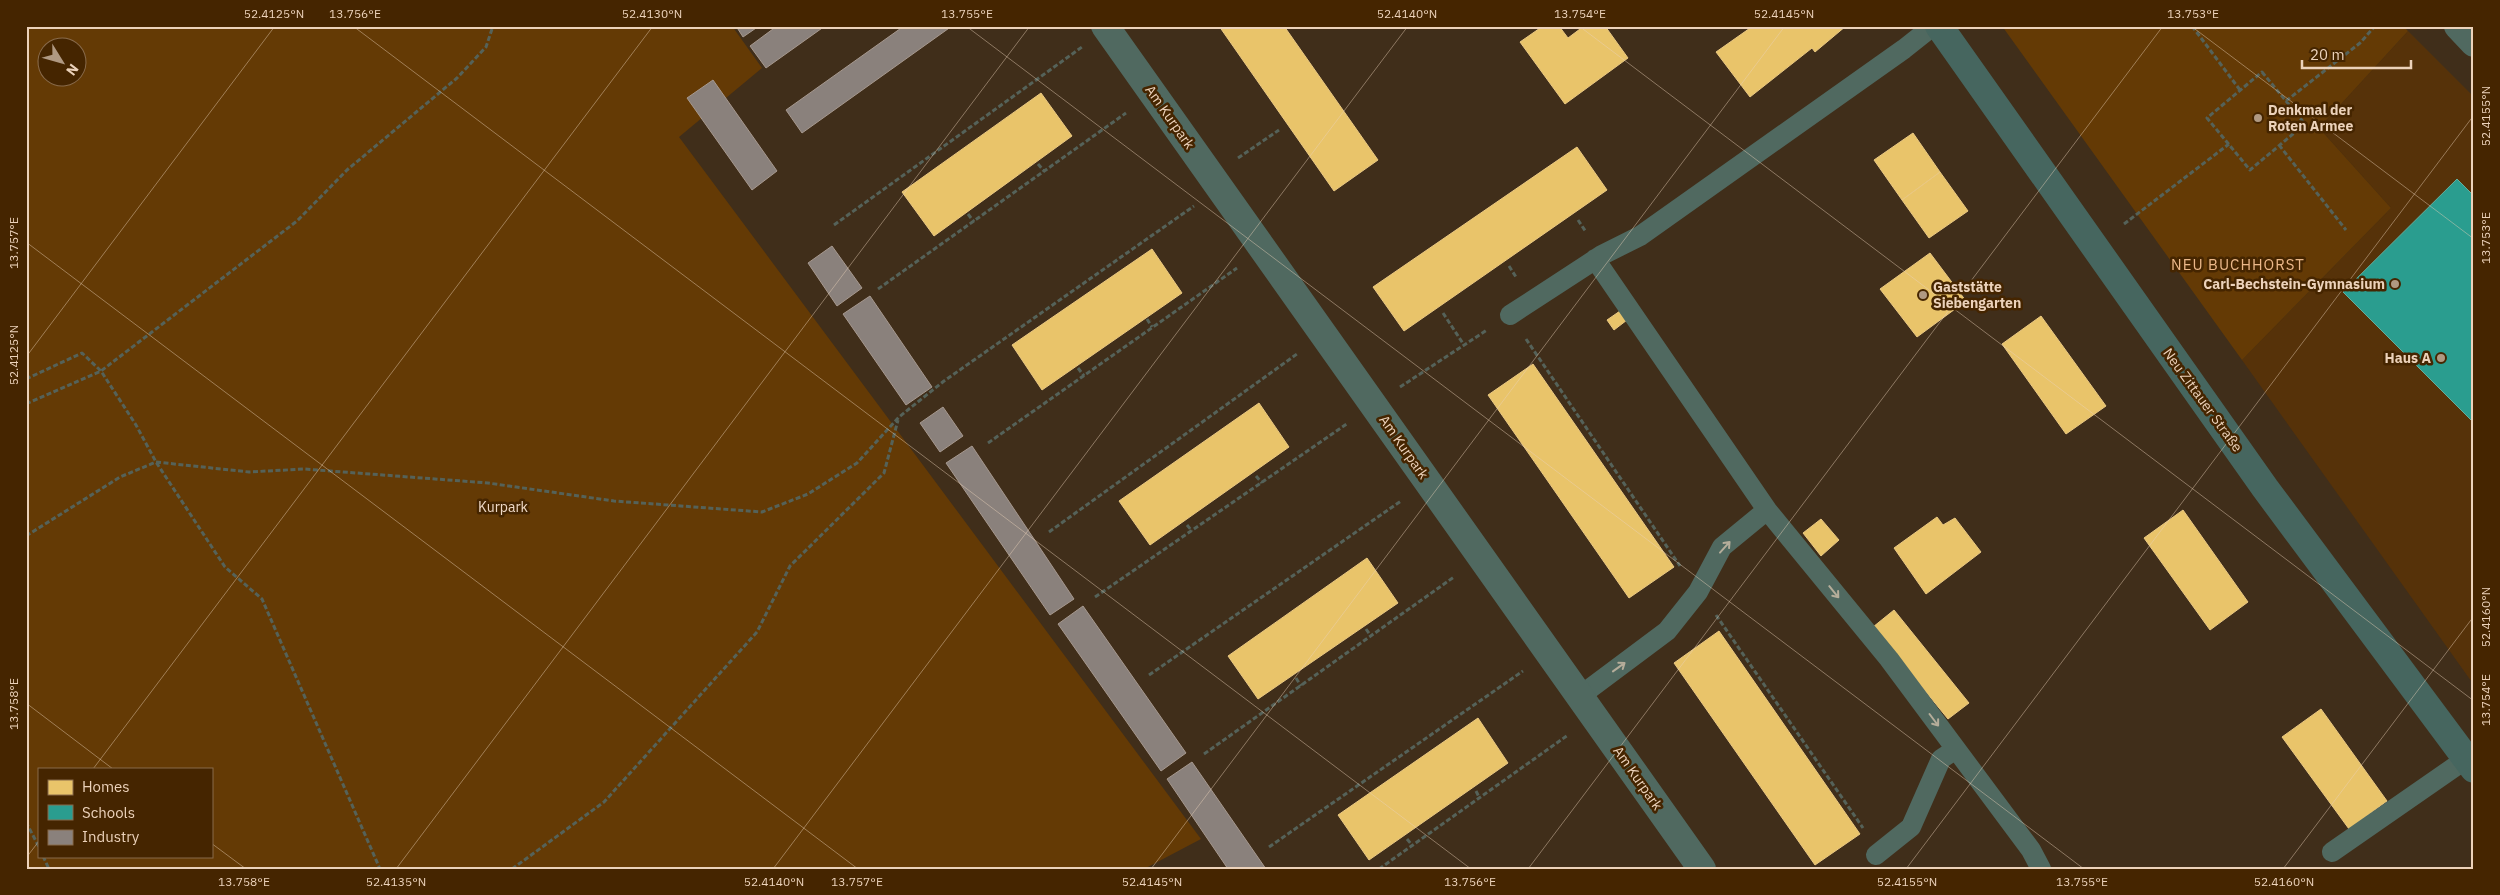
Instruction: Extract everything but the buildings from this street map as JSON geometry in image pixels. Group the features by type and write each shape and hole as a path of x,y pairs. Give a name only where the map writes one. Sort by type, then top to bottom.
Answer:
{"main road":[{"name":"Neu Zittauer Straße","path":"1939,26 2265,488 2470,764"}],"street":[{"name":"Am Kurpark","path":"1105,26 1702,869"},
{"path":"2458,26 2474,43"}],"lane":[{"path":"1510,315 1595,260 1640,236 1904,49 1932,26"},
{"path":"1595,260 1767,510 1889,659 2031,850 2042,869"},
{"path":"1580,696 1668,631 1698,592 1722,547 1767,510"},
{"path":"1876,855 1911,827 1941,759 1956,749"},
{"path":"2332,852 2470,764"}],"path":[{"path":"26,404 101,371 297,221 347,170 458,78 486,47 493,26"},
{"path":"2192,26 2240,90"},
{"path":"2286,101 2360,43 2375,26"},
{"path":"834,225 1084,46"},
{"path":"2262,72 2286,101 2305,124 2250,170 2207,118 2262,72"},
{"path":"878,289 1131,110"},
{"path":"1232,162 1279,130"},
{"path":"2124,224 2229,144"},
{"path":"2279,145 2346,230"},
{"path":"1038,164 1044,172"},
{"path":"26,536 120,477 156,462 249,472 304,469 488,483 614,501 762,512 808,494 858,463 899,417 944,381 1198,202"},
{"path":"968,214 974,222"},
{"path":"988,443 1243,264"},
{"path":"1443,313 1464,345"},
{"path":"1095,597 1374,404 1510,315 1698,592 1710,606 1874,844 1876,855"},
{"path":"1147,319 1152,327"},
{"path":"1049,532 1303,349"},
{"path":"26,379 82,353 101,371 136,425 156,462 225,566 262,599 380,869"},
{"path":"1078,368 1084,376"},
{"path":"512,869 604,802 757,632 790,566 884,473 899,417"},
{"path":"1256,476 1262,482"},
{"path":"1149,675 1408,496"},
{"path":"1187,524 1192,531"},
{"path":"1204,754 1461,572"},
{"path":"1366,628 1371,636"},
{"path":"1269,847 1528,667"},
{"path":"1296,678 1301,686"},
{"path":"1378,869 1574,730"},
{"path":"1476,791 1479,797"},
{"path":"26,822 38,845"},
{"path":"1407,839 1412,845"}],"shaded area":[{"name":"Carl-Bechstein-Gymnasium","path":"2408,31 2474,97 2474,685 2242,360 2391,208 2319,128"}],"green space":[{"name":"Kurpark","path":"26,26 732,26 762,68 679,137 1201,839 1144,869 26,869"},
{"path":"2002,26 2403,26 2408,31 2319,128 2391,208 2242,360"}],"place":[{"name":"Denkmal der Roten Armee","path":"2258,118"},
{"name":"Carl-Bechstein-Gymnasium","path":"2395,284"},
{"name":"Gaststätte Siebengarten","path":"1923,295"},
{"name":"Haus A","path":"2441,358"}],"district":[{"name":"NEU BUCHHORST","path":"2238,264"}]}
